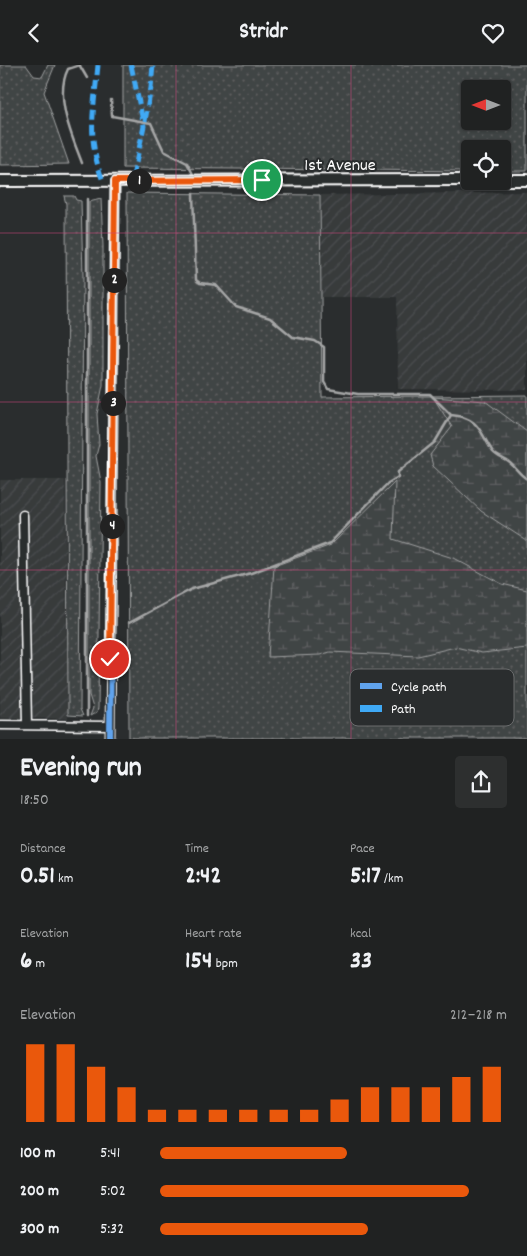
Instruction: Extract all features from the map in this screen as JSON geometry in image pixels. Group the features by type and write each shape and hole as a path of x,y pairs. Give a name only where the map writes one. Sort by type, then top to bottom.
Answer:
{"main road":[{"name":"1st Avenue","path":"0,181 461,180"},
{"path":"511,180 527,180"}],"street":[{"path":"110,739 115,181"},
{"path":"23,515 27,725"},
{"path":"0,725 110,726"}],"shaded area":[{"path":"527,192 527,390 398,389 397,297 321,297 320,195"},
{"path":"0,480 65,480 68,719 0,718"}],"green space":[{"path":"0,65 26,65 34,76 42,77 48,65 55,65 44,92 69,164 0,165"},
{"path":"123,65 527,65 527,171 511,171 511,140 461,140 461,171 123,168"},
{"path":"127,193 320,195 322,397 527,395 527,738 129,738"},
{"path":"64,196 74,196 76,200 81,201 83,276 80,709 83,716 68,715 66,204"},
{"path":"101,199 103,385 97,414 99,444 96,456 101,482 98,708 97,712 90,716 93,708 89,695 89,202"},
{"path":"433,397 485,401 527,432 527,541 481,511 433,466 430,455 452,427"},
{"path":"395,482 393,539 453,558 502,584 527,590 527,648 482,653 455,647 418,656 330,652 320,655 268,657 274,566 331,545"}],"waterway":[{"path":"80,65 68,69 64,80 63,92 66,116 82,163"},
{"path":"80,66 87,78"},
{"path":"111,100 112,116 151,123 164,151 187,163 193,174"},
{"path":"129,623 192,589 251,573 330,543 388,483 398,477 398,472 435,442 451,415 430,394 358,394 328,389 324,382 324,347 315,341 293,337 270,318 236,307 216,285 200,283 196,280 193,193"},
{"path":"87,199 87,716"},
{"path":"451,415 473,422 493,452 510,463 527,479"}],"marked path":[{"path":"98,65 93,110 93,137 94,151 103,181"},
{"path":"131,65 144,126 132,181"},
{"path":"145,121 153,65"}],"cycle path":[{"path":"110,739 115,181"}],"route":[{"path":"110,659 115,181 262,180"}]}
